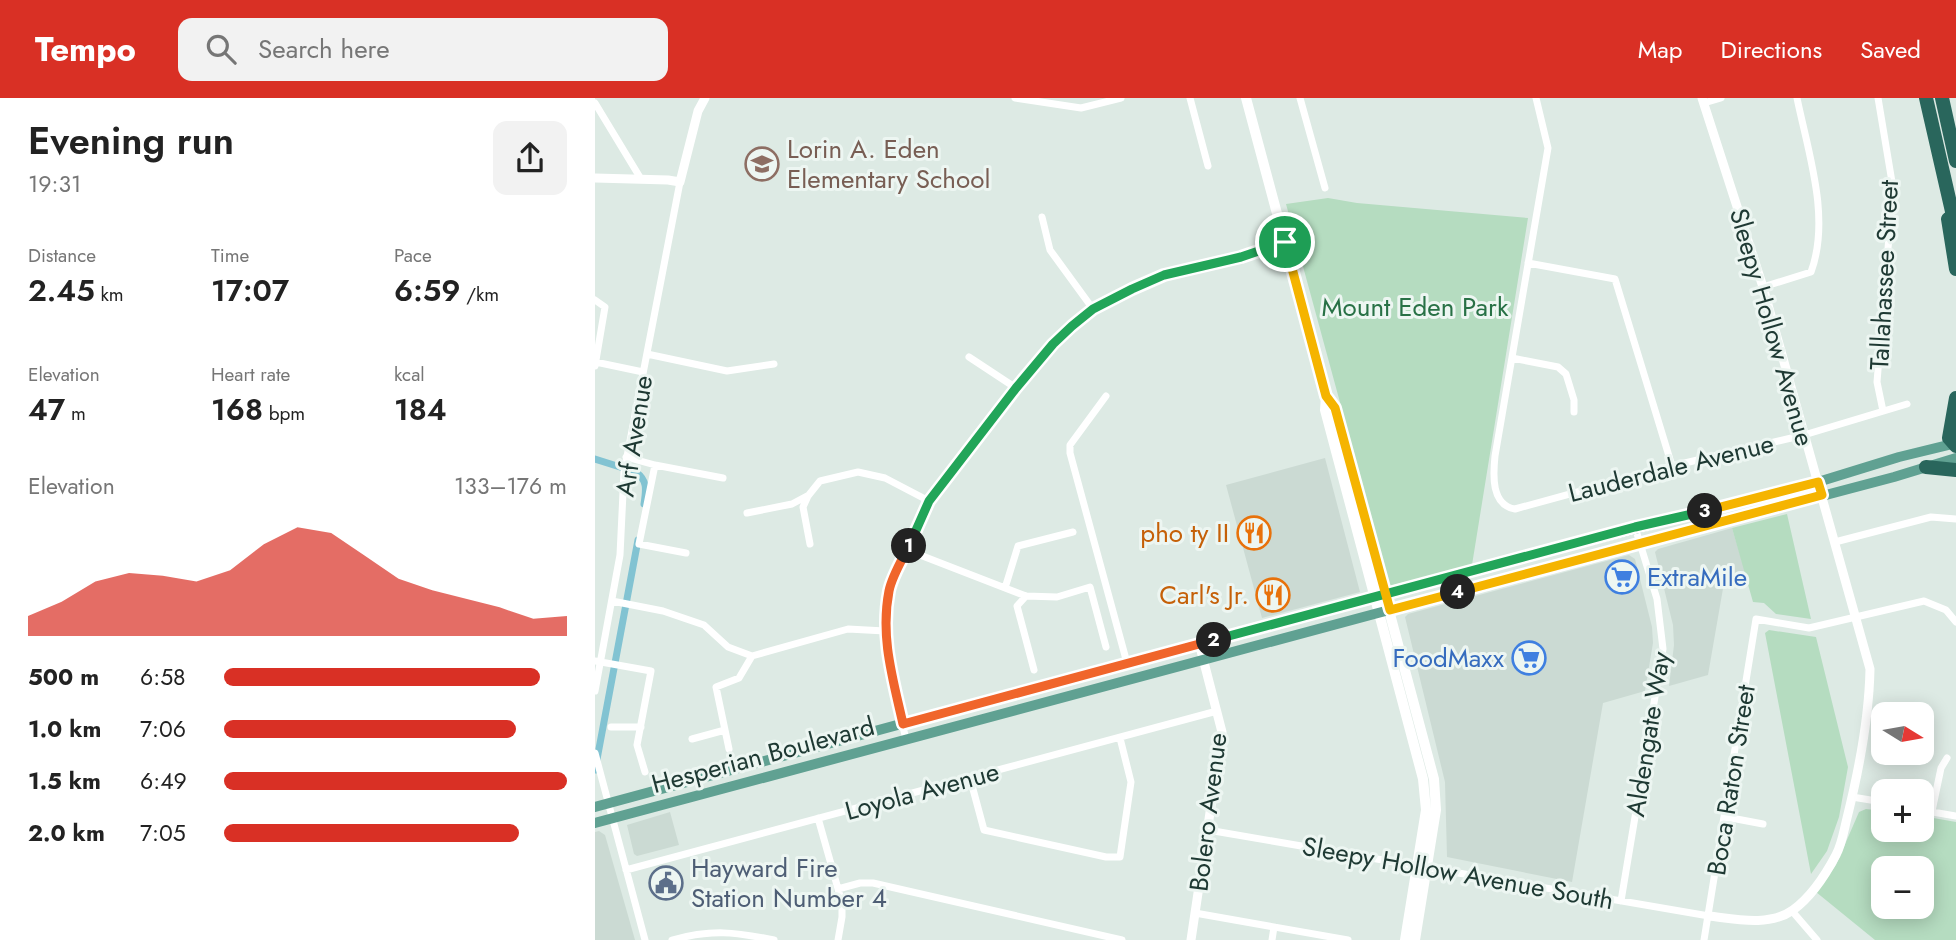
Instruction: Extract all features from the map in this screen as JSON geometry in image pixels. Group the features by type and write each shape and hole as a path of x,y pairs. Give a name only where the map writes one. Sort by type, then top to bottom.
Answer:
{"highway":[{"path":"1926,98 1956,229"},
{"path":"1942,98 1956,161"},
{"path":"1942,172 1956,269"},
{"path":"1955,448 1949,438 1956,398"},
{"path":"1926,467 1956,470"}],"main road":[{"path":"1246,98 1326,396 1325,410 1374,596 1384,611"},
{"path":"1326,396 1335,408 1386,593 1384,611 1423,779 1426,810 1415,940"},
{"name":"Hesperian Boulevard","path":"595,823 1926,467 1955,448"},
{"name":"Hesperian Boulevard","path":"595,807 1635,527 1955,448"},
{"path":"1405,940 1422,867"}],"street":[{"path":"595,178 680,182 698,111 705,98"},
{"path":"1015,98 1081,108 1121,98"},
{"path":"1190,98 1208,166"},
{"path":"1300,98 1325,187"},
{"path":"1536,98 1548,148 1512,358 1558,367 1566,374 1574,400 1574,412"},
{"path":"1703,100 1721,98"},
{"path":"1763,287 1811,272 1814,262 1819,209 1797,98"},
{"name":"Tallahassee Street","path":"1878,98 1893,188 1877,382 1884,411"},
{"name":"Sleepy Hollow Avenue","path":"1703,100 1763,287 1870,669 1870,698 1852,797 1837,853 1817,885 1792,911"},
{"path":"595,103 641,179"},
{"name":"Arf Avenue","path":"595,691 598,662 620,555 624,472 680,182"},
{"path":"1042,217 1050,250 1093,309"},
{"path":"907,740 887,654 885,631 889,589 929,501 1016,388 1062,334 1093,309 1174,272 1241,257 1285,242"},
{"path":"1528,263 1615,279 1672,466"},
{"path":"595,300 605,307 595,364 643,372"},
{"path":"647,354 727,371 774,364"},
{"path":"969,357 1016,388"},
{"name":"Lauderdale Avenue","path":"1512,358 1495,456 1494,479 1500,500 1507,507 1515,509 1672,466 1804,435 1907,404"},
{"path":"1106,396 1070,445 1070,453 1127,663"},
{"path":"627,457 723,478"},
{"path":"655,465 639,544 686,553"},
{"path":"810,544 803,507 820,481 859,472 885,478 929,501"},
{"path":"747,513 793,504 808,496"},
{"path":"1835,542 1931,517 1956,519"},
{"name":"Aldengate Way","path":"1621,901 1663,649 1659,611 1635,527"},
{"path":"1005,588 1018,547 1073,532"},
{"path":"907,550 1026,596 1057,597 1090,587 1106,648"},
{"path":"1026,596 1017,606 1034,670"},
{"path":"612,601 663,611 704,625 728,647 752,656 848,629 885,631"},
{"path":"1857,617 1924,601 1946,610 1956,622"},
{"name":"Boca Raton Street","path":"1704,940 1756,620 1809,628 1857,617"},
{"name":"Bolero Avenue","path":"1191,940 1221,748 1217,711 1199,643"},
{"path":"729,749 716,687 739,678 752,656"},
{"path":"598,662 651,671 637,745 645,772"},
{"name":"Loyola Avenue","path":"626,870 1217,711"},
{"path":"611,727 641,727"},
{"path":"692,739 725,730"},
{"path":"970,778 984,830 1106,857 1120,857 1131,782 1120,738"},
{"path":"595,753 645,940"},
{"path":"1934,801 1941,768 1947,758"},
{"path":"1852,797 1871,800"},
{"path":"1934,811 1956,816"},
{"path":"1726,817 1763,824"},
{"path":"818,818 838,889 842,916 838,940"},
{"name":"Sleepy Hollow Avenue South","path":"1208,830 1709,916"},
{"path":"838,889 860,883 873,883 1122,940"},
{"path":"1709,916 1751,921 1792,911 1817,940"},
{"path":"1195,913 1348,940"},
{"path":"1272,940 1274,927"},
{"path":"673,940 702,932 718,931 738,932 775,940"}],"shaded area":[{"path":"1325,458 1360,592 1262,618 1226,485"},
{"path":"1732,528 1745,571 1725,577 1708,675 1669,686 1674,645 1673,625 1655,552"},
{"path":"1629,555 1635,559 1652,627 1653,643 1645,691 1603,703 1572,882 1447,857 1445,782 1405,617"},
{"path":"670,812 679,845 637,856 634,854 627,825"},
{"path":"599,831 605,835 635,940 595,940 595,832"}],"green space":[{"name":"Mount Eden Park","path":"1328,198 1528,218 1472,565 1390,586 1286,204"},
{"path":"1787,514 1811,619 1776,614 1764,603 1753,602 1732,528"},
{"path":"1769,630 1816,637 1848,767 1839,817 1827,851 1811,874 1765,633"},
{"path":"1866,809 1871,810 1871,842 1934,842 1934,818 1956,822 1956,940 1875,940 1816,892 1836,865 1859,812"}],"waterway":[{"path":"595,459 640,475 645,486 644,504"},
{"path":"595,770 638,540"}],"place":[{"name":"Lorin A. Eden Elementary School","path":"762,164"},
{"name":"pho ty II","path":"1254,533"},
{"name":"ExtraMile","path":"1622,577"},
{"name":"Carl's Jr.","path":"1273,595"},
{"name":"FoodMaxx","path":"1529,658"},
{"name":"Hayward Fire Station Number 4","path":"666,883"}],"route":[{"path":"1285,242 1241,257 1174,272 1093,309 1062,334 1016,388 929,501 889,589 885,631 887,654 903,724 1362,599 1386,593 1396,591 1487,568 1635,527 1818,482 1822,495 1390,610 1386,593 1335,408 1326,396 1285,242"}]}
